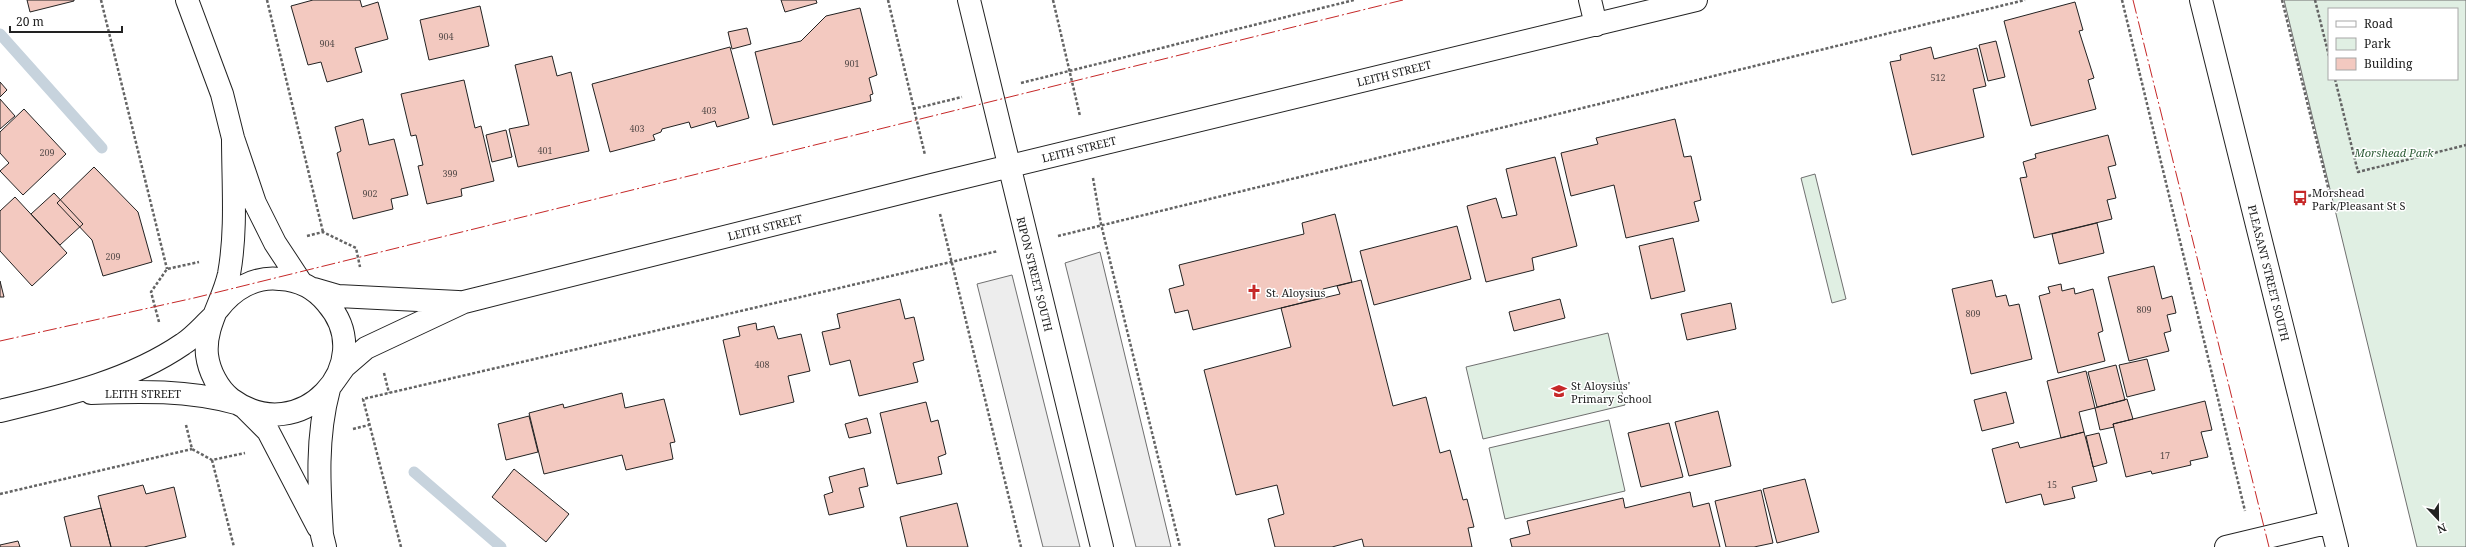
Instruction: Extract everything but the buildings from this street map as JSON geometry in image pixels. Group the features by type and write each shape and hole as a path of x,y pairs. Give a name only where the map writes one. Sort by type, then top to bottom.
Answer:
{"street":[{"path":"187,0 222,94 233,138 250,189 266,228 306,286 331,307 342,330 343,357 331,385 321,422 319,454 323,541"},
{"name":"RIPON STREET SOUTH","path":"969,0 1102,547"},
{"path":"1590,0 1596,25"},
{"name":"LEITH STREET","path":"331,385 344,367 366,348 464,302 932,185 1696,0"},
{"name":"PLEASANT STREET SOUTH","path":"2201,0 2337,547"},
{"path":"233,138 233,239 228,275 207,336 209,365 216,382 268,431 323,541"},
{"path":"216,313 234,292 255,281 274,278 306,286"},
{"name":"LEITH STREET","path":"306,286 338,296 464,302"},
{"name":"LEITH STREET","path":"0,411 74,394 122,375 168,353 190,338 216,313"},
{"path":"240,405 254,412 275,415 295,412 314,403 331,385"},
{"name":"LEITH STREET","path":"74,394 158,390 195,394 240,405"},
{"path":"2226,547 2330,522"}],"path":[{"path":"101,0 167,269"},
{"path":"267,0 323,232"},
{"path":"888,0 913,109 952,262 1021,547"},
{"path":"1053,0 1088,147 1101,224 1180,547"},
{"path":"913,109 1354,0"},
{"path":"401,547 363,399 1028,244 1101,224 1562,114 2025,0"},
{"path":"2122,0 2245,511"},
{"path":"2282,0 2329,191 2300,198"},
{"path":"2315,0 2328,52"},
{"path":"2335,80 2358,172 2466,145"},
{"path":"301,237 323,232 356,248 362,274"},
{"path":"160,325 151,292 167,269 203,261"},
{"path":"185,419 192,448"},
{"path":"0,494 192,448 212,460 248,452"},
{"path":"212,460 234,547"}],"green space":[{"name":"Morshead Park","path":"2284,0 2466,0 2466,547 2417,547"},
{"path":"1815,174 1846,299 1832,303 1801,178"},
{"path":"1608,333 1625,405 1483,439 1466,367"},
{"path":"1609,420 1625,491 1505,519 1489,448"}],"shaded area":[{"path":"1100,252 1171,547 1136,547 1065,263"},
{"path":"1012,275 1080,547 1043,547 977,284"}],"waterway":[{"path":"0,34 102,148"},
{"path":"414,472 501,547"}],"power":[{"path":"0,341 194,298 1403,0"},
{"path":"2133,0 2269,547"}],"place":[{"name":"Morshead Park/Pleasant St S","path":"2300,198"},
{"name":"St. Aloysius","path":"1254,292"},
{"name":"St Aloysius' Primary School","path":"1559,391"}]}
